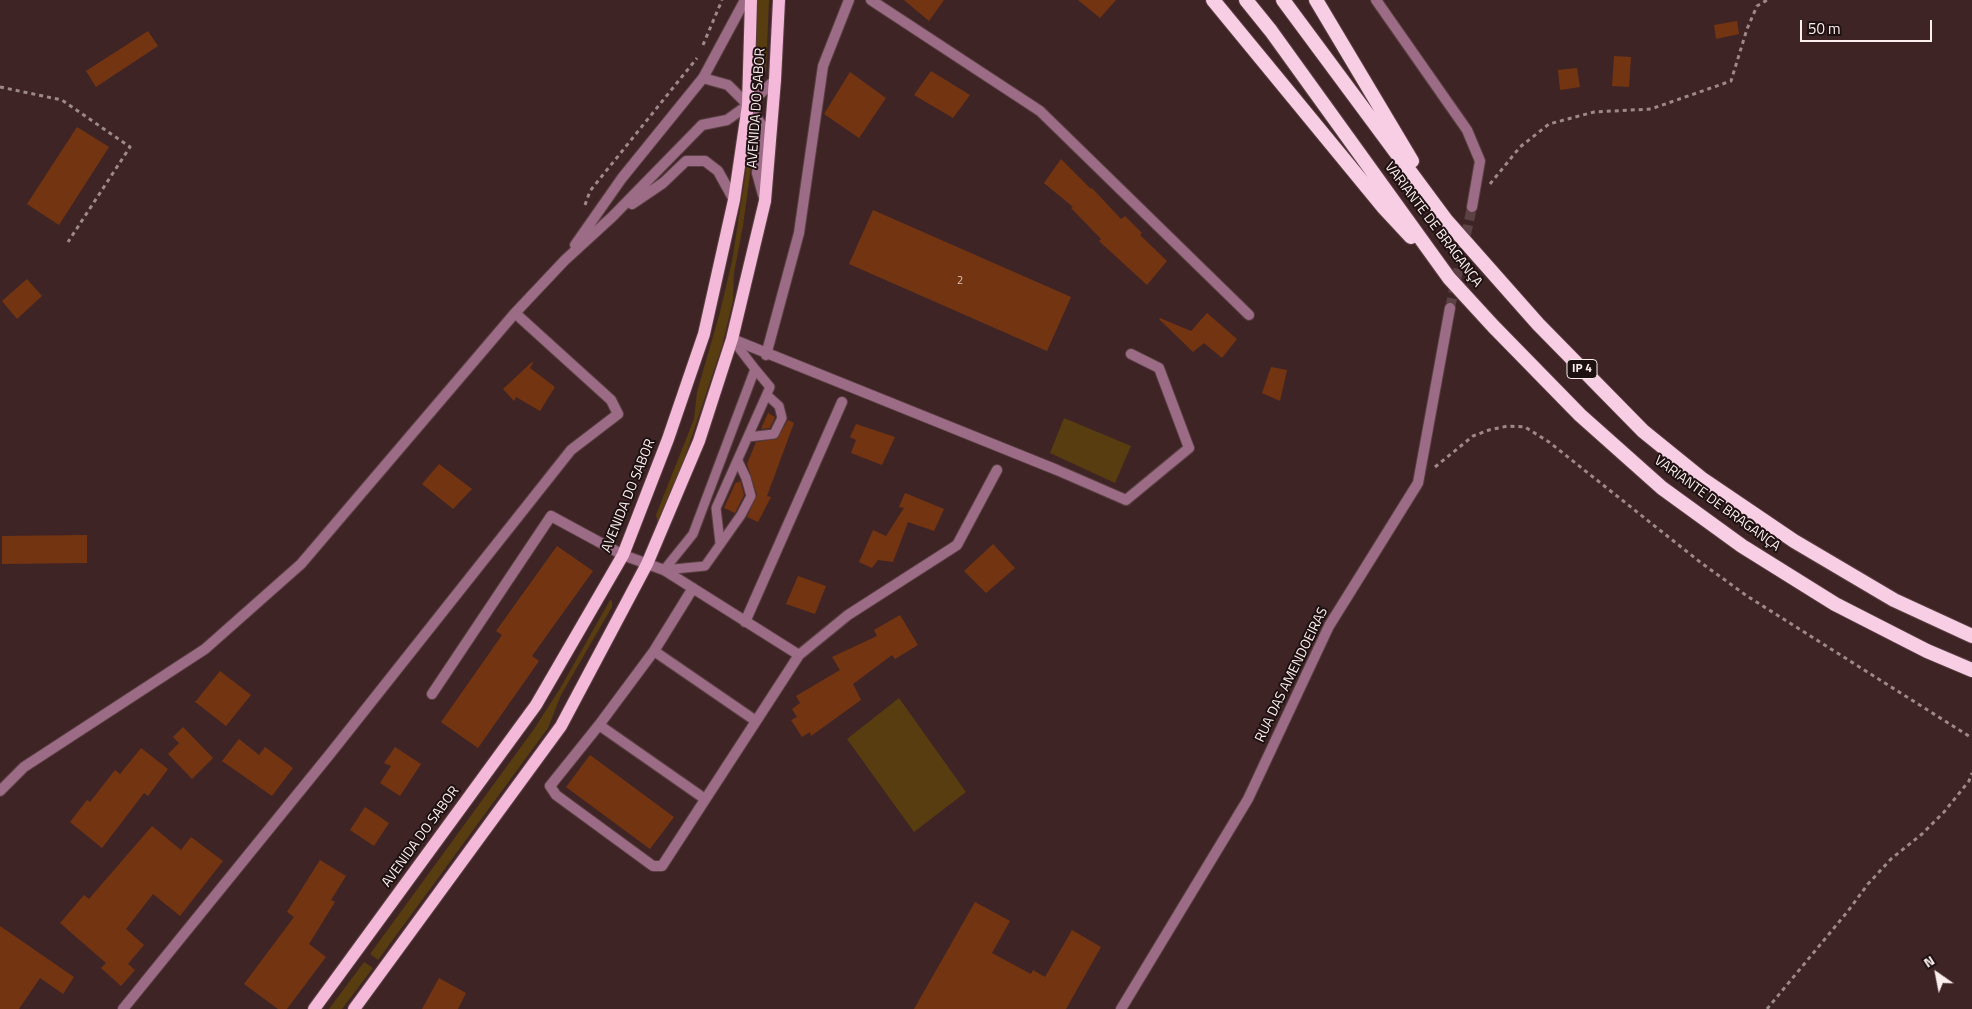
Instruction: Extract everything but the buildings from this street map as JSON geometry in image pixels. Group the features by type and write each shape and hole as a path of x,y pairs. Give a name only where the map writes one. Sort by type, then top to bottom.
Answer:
{"highway":[{"path":"1213,0 1384,208 1449,278"},
{"name":"VARIANTE DE BRAGANÇA","path":"1246,0 1277,39 1449,278 1580,415 1662,488 1742,546 1835,604 1927,651 1972,670"},
{"name":"VARIANTE DE BRAGANÇA","path":"1283,0 1446,220 1544,331 1644,431 1701,478 1794,541 1894,600 1972,636"},
{"path":"1316,0 1446,220"}],"main road":[{"name":"AVENIDA DO SABOR","path":"314,1009 536,705 623,555 668,439 704,334 734,200 748,105 751,0"},
{"name":"AVENIDA DO SABOR","path":"354,1009 561,726 647,564 700,442 732,340 765,201 775,80 779,0"}],"street":[{"path":"565,260 622,178 704,78 745,0"},
{"path":"766,355 798,233 823,66 849,0"},
{"path":"872,0 1040,111 1249,315"},
{"path":"1376,0 1467,130 1480,161 1472,208"},
{"path":"704,78 728,85 748,105 763,127 758,173 765,201"},
{"path":"0,791 24,767 205,649 301,564 515,313 565,260 612,217 702,125 727,120 748,105 775,80"},
{"path":"612,217 663,183 686,161 705,161 718,171 734,200"},
{"name":"RUA DAS AMENDOEIRAS","path":"1121,1009 1248,799 1328,626 1418,483 1450,308"},
{"path":"123,1009 330,754 571,450 618,414 610,400 515,313"},
{"path":"732,340 1057,470 1126,500 1189,448 1160,368 1131,354"},
{"path":"745,622 842,402"},
{"path":"692,588 654,651 599,726 550,786 556,795 652,866 662,866 798,655 848,616 957,545 997,470"},
{"path":"432,694 551,516 623,555 664,570 798,655"},
{"path":"654,651 756,721"},
{"path":"599,726 705,799"}],"lane":[{"path":"720,543 716,508 770,387 732,340"},
{"path":"664,570 693,534 755,368"},
{"path":"748,437 774,434 782,418 778,406 766,395"},
{"path":"664,570 705,566 740,515 751,496 746,478 738,461"}],"path":[{"path":"703,46 722,0"},
{"path":"1490,185 1520,147 1549,124 1594,112 1651,109 1731,81 1747,29 1757,6 1767,0"},
{"path":"584,208 590,191 699,55"},
{"path":"0,87 62,100 130,147 68,242"},
{"path":"1418,483 1453,450 1473,436 1508,426 1525,427 1549,442 1700,562 1747,596 1972,738"},
{"path":"1767,1009 1868,884 1891,859 1922,834 1944,812 1969,781 1972,773"}],"shaded area":[{"path":"758,0 769,0 766,71 764,74 755,73"},
{"path":"755,137 743,226 734,273 733,301 722,346 682,466 658,525 656,515 694,419 697,392 720,312 732,261 751,138"},
{"path":"1064,418 1131,446 1115,483 1050,453"},
{"path":"610,600 612,601 612,607 561,695 548,728 378,960 370,954 534,729 561,687"},
{"path":"899,698 966,792 914,832 847,739"},
{"path":"364,962 373,968 342,1009 329,1009"}],"tunnel":[{"path":"1450,308 1472,207"}]}
